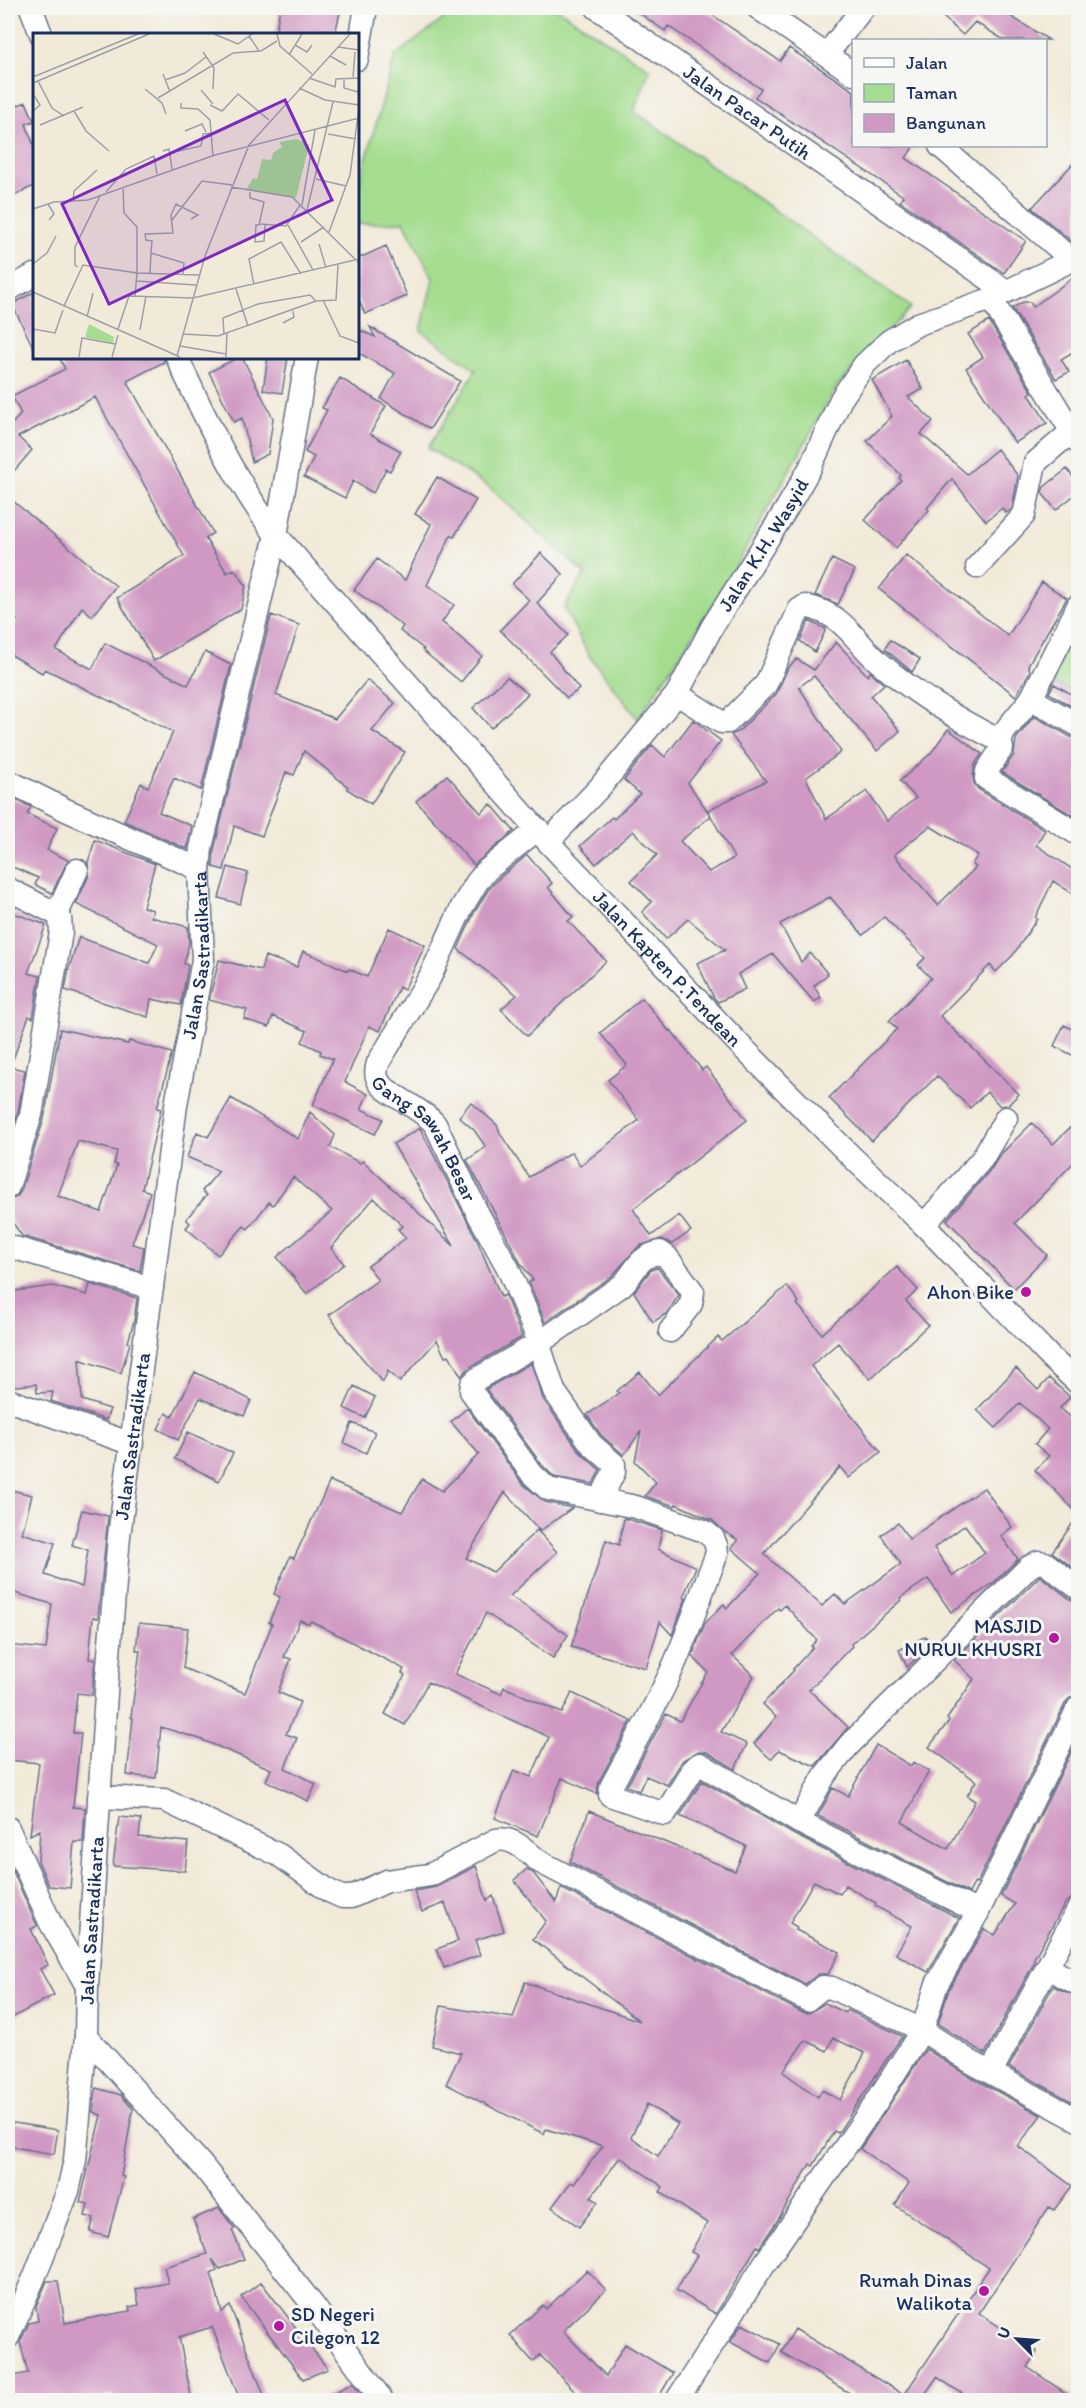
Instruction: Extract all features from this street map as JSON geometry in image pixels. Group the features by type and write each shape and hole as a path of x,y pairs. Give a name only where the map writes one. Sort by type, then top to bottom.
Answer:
{"street":[{"path":"31,8 41,33"},
{"path":"358,53 366,8"},
{"name":"Jalan Pacar Putih","path":"597,8 897,215 998,295"},
{"path":"758,8 852,73"},
{"path":"827,54 863,8"},
{"path":"941,147 1075,258"},
{"name":"Jalan K.H. Wasyid","path":"543,835 615,770 677,694 712,627 810,468 841,399 864,365 889,341 918,324 998,295 1075,258"},
{"path":"8,290 33,276"},
{"path":"977,567 1024,515 1035,463 1075,437 998,295"},
{"name":"Jalan Kapten P.Tendean","path":"177,358 203,414 256,508 276,535 543,835 740,1045 852,1158 924,1225 1051,1358 1078,1383"},
{"name":"Jalan Sastradikarta","path":"8,2337 15,2298 34,2278 69,2191 75,2160 86,2036 99,1797 119,1536 176,1105 202,960 200,869 207,818 276,535 307,358"},
{"path":"677,694 721,722 728,722 766,684 796,613 805,606 825,612 839,620 880,663 922,694 1000,741"},
{"path":"1078,606 1031,699 1004,732 1000,741 1002,748 987,771 986,778 1078,834"},
{"path":"1031,699 1078,725"},
{"path":"8,782 200,869"},
{"name":"Gang Sawah Besar","path":"543,835 487,870 477,882 462,907 430,976 378,1064 376,1072 381,1085 424,1113 435,1124 477,1212 508,1268 538,1343 554,1391 591,1444 615,1467 600,1500"},
{"path":"57,914 77,870"},
{"path":"8,889 57,914 61,923 60,945 31,1116 8,1187"},
{"path":"924,1225 982,1159 1006,1118"},
{"path":"8,1246 152,1288"},
{"path":"670,1331 691,1304 693,1292 667,1257 660,1252 654,1253 635,1266 628,1280 621,1286 538,1343 477,1379 472,1384 471,1391 532,1474 548,1489 636,1507 704,1532 713,1539 717,1553 671,1673 635,1738 611,1787 610,1795 665,1814 694,1768 700,1764 799,1822 978,1912"},
{"path":"8,1401 132,1444"},
{"path":"799,1822 825,1775 849,1745 1029,1567 1038,1562 1044,1563 1078,1588"},
{"path":"677,2400 766,2261 875,2104 922,2030 937,1984 978,1912 1078,1708"},
{"path":"99,1797 164,1800 279,1855 329,1891 342,1897 351,1897 387,1881 430,1875 496,1840 504,1838 511,1840 540,1862 801,1998 807,2000 823,1987 832,1988 922,2030 1078,2121"},
{"path":"8,1828 50,1922 87,1986"},
{"path":"991,2072 1078,1910"},
{"path":"1048,1968 1078,1984"},
{"path":"86,2036 201,2164 313,2305 382,2400"}],"green space":[{"path":"458,8 556,8 650,69 634,111 911,307 837,386 720,594 638,719 590,657 564,608 585,574 489,487 428,448 476,370 421,331 433,279 404,222 358,224 358,188 395,56"},
{"path":"1078,602 1078,694 1042,678"}],"building":[{"path":"280,8 341,8 335,33 275,33"},
{"path":"632,8 702,8 780,61 789,48 852,90 852,147 913,147 906,158 1026,241 1004,273 900,201 903,196 755,97 761,89 668,26 665,31"},
{"path":"933,8 997,8 1049,40 1002,39 975,22 963,35"},
{"path":"26,102 33,119 33,121 26,124 33,143 33,186 8,198 8,109"},
{"path":"1078,158 1078,233 1071,241 1032,208"},
{"path":"386,246 407,296 365,314 358,298 358,259"},
{"path":"1078,274 1078,349 1061,359 1069,372 1056,379 1012,308 1023,302 1030,302 1033,307"},
{"path":"33,293 33,347 12,304"},
{"path":"989,321 1032,392 1029,394 1047,423 1015,443 966,368 983,357 968,334"},
{"path":"370,327 460,381 430,429 381,399 395,373 358,353 358,329 375,337"},
{"path":"60,358 164,358 164,362 127,381 213,533 205,538 227,573 234,569 246,585 241,609 154,661 117,598 184,556 95,397 18,437 32,450 8,478 8,428 21,414 12,396 65,369"},
{"path":"237,358 243,358 273,418 268,454 252,462 242,418 234,422 209,372"},
{"path":"268,358 288,358 282,393 263,390"},
{"path":"906,360 923,389 908,397 933,421 921,434 967,474 997,449 1018,476 1012,509 1006,513 1002,508 986,521 952,479 896,548 865,520 901,480 899,478 901,475 867,441 892,416 872,380"},
{"path":"340,378 386,406 370,434 401,451 390,471 386,469 373,493 353,481 345,498 304,477 314,457 305,452 327,410 322,408"},
{"path":"1067,469 1078,484 1078,492 1056,510 1042,493 1044,487"},
{"path":"437,477 476,500 454,537 451,535 427,585 454,605 442,622 482,656 461,682 400,631 403,626 354,590 377,559 405,580 431,524 415,514"},
{"path":"8,497 116,586 92,616 82,607 56,650 92,669 105,643 188,685 205,652 231,665 201,790 174,778 159,812 192,826 187,849 124,821 141,783 148,787 173,732 45,669 42,673 8,653 8,636 17,620 8,616"},
{"path":"541,553 563,574 537,603 568,635 550,652 579,689 567,698 500,630 529,600 512,584"},
{"path":"906,555 1008,636 1042,582 1067,598 1028,665 1030,671 1016,696 879,589"},
{"path":"832,559 855,570 838,604 815,595"},
{"path":"271,615 299,625 276,695 335,719 367,680 395,703 372,731 405,752 371,804 347,789 348,787 304,751 294,775 286,772 262,836 234,826 224,870 213,867 214,850"},
{"path":"809,621 826,629 815,652 800,641"},
{"path":"890,640 920,659 912,672 885,649"},
{"path":"836,642 868,676 870,672 884,684 871,696 900,731 877,751 814,676 799,687 841,752 806,778 826,819 867,791 887,821 916,798 900,781 931,753 948,729 982,754 975,764 973,776 978,789 1045,830 1036,845 1078,873 1078,897 1053,881 1035,918 1037,919 1013,955 996,972 990,965 940,1016 1019,1094 1008,1105 1000,1106 987,1092 970,1108 937,1076 872,1141 829,1098 897,1029 889,1021 931,978 918,965 925,958 884,917 863,935 830,897 780,924 801,962 810,953 828,974 814,986 821,998 814,1002 773,954 738,974 745,989 718,1002 697,963 725,950 688,919 666,939 642,912 652,902 631,881 657,855 633,831 596,864 580,846 612,817 614,819 640,794 624,780 652,745 665,757 693,720 721,741 688,783 711,816 708,810 766,781 731,735 738,732 776,694 788,668 797,659 814,670","holes":["711,816 734,858 709,872 680,841","930,826 978,855 972,864 976,867 938,905 894,855"]},
{"path":"507,677 528,694 491,728 473,708"},
{"path":"1054,684 1078,698 1078,710 1049,693"},
{"path":"1034,716 1071,737 1078,738 1078,819 1002,772 1014,755 1016,739"},
{"path":"447,775 481,813 491,804 514,831 474,865 416,801"},
{"path":"8,796 31,807 27,814 57,828 47,850 68,860 52,893 35,885 38,878 8,865"},
{"path":"95,840 155,864 143,907 153,910 151,917 188,927 189,943 184,964 188,965 181,1005 151,999 148,1017 65,990 79,937 149,963 158,944 76,904 89,875 88,862"},
{"path":"527,855 552,883 548,887 573,917 568,921 606,961 527,1036 501,1009 517,995 458,949 474,913 488,890"},
{"path":"228,867 248,873 240,904 219,898"},
{"path":"14,913 46,925 28,973 40,976 33,1018 29,1016 10,1067 25,1070 18,1112 8,1144 8,918 11,920"},
{"path":"389,928 425,945 404,990 399,987 380,1031 369,1026 345,1082 368,1094 361,1109 383,1119 375,1134 313,1105 333,1059 320,1054 321,1051 302,1042 307,1031 273,1016 269,1027 244,1019 247,1010 209,1000 219,960 261,970 265,956 297,967 303,951 367,977"},
{"path":"642,998 702,1070 706,1067 747,1120 633,1209 651,1236 679,1215 691,1231 672,1244 662,1239 639,1246 612,1276 545,1322 529,1282 533,1280 521,1264 467,1160 486,1147 474,1130 459,1117 471,1102 497,1125 501,1135 529,1177 572,1152 580,1166 639,1120 608,1080 627,1065 600,1033"},
{"path":"1064,1025 1078,1032 1078,1058 1054,1046"},
{"path":"60,1029 128,1044 129,1041 172,1053 157,1108 161,1109 142,1189 150,1192 132,1244 144,1247 140,1271 22,1236 8,1216 8,1200 17,1197 21,1191 44,1119","holes":["78,1141 117,1151 114,1164 117,1165 101,1212 58,1196"]},
{"path":"231,1098 298,1139 310,1112 335,1135 330,1147 360,1163 363,1161 454,1246 393,1144 420,1128 477,1240 501,1297 505,1295 522,1337 470,1367 461,1376 449,1355 445,1357 437,1340 400,1382 388,1371 383,1382 349,1343 329,1315 378,1280 368,1266 406,1238 398,1229 403,1226 374,1198 331,1248 344,1264 307,1294 277,1257 332,1211 293,1177 273,1205 269,1202 248,1229 244,1226 218,1255 186,1228 190,1223 186,1219 207,1195 202,1191 219,1171 187,1157 197,1132 208,1137"},
{"path":"1078,1120 1078,1158 1015,1223 1047,1255 1014,1289 947,1220 992,1168 999,1156 1032,1123 1053,1144"},
{"path":"657,1267 679,1295 666,1314 653,1322 634,1292 650,1271"},
{"path":"897,1267 918,1290 906,1301 928,1325 870,1379 838,1343 811,1366 881,1452 849,1478 840,1467 764,1554 822,1606 835,1594 845,1604 901,1564 881,1535 898,1523 909,1539 984,1488 1012,1527 1001,1536 1018,1559 992,1584 951,1612 928,1579 900,1598 901,1600 851,1644 852,1646 809,1690 848,1727 815,1766 779,1750 771,1759 754,1744 776,1717 763,1704 817,1640 785,1605 780,1610 778,1608 732,1655 754,1676 721,1732 747,1744 735,1769 707,1752 699,1751 683,1760 667,1785 646,1776 639,1791 627,1786 666,1714 680,1721 708,1672 692,1656 705,1623 724,1604 727,1608 760,1573 731,1548 738,1540 712,1520 676,1504 675,1506 645,1496 656,1482 635,1461 641,1431 624,1455 601,1435 587,1415 619,1393 617,1391 640,1372 658,1395 718,1337 722,1341 787,1286 799,1302 797,1304 822,1334","holes":["965,1525 985,1553 953,1576 934,1548"]},
{"path":"90,1284 137,1298 128,1342 130,1343 121,1373 79,1359 82,1400 110,1409 106,1420 51,1401 53,1392 37,1393 36,1384 8,1387 8,1292 53,1286 87,1295"},
{"path":"531,1363 543,1399 580,1452 600,1470 593,1484 554,1477 542,1465 486,1389"},
{"path":"1016,1368 1038,1390 1049,1378 1070,1397 1060,1408 1078,1423 1078,1514 1035,1470 1049,1456 1035,1444 1048,1429 1020,1403 996,1428 977,1410"},
{"path":"195,1372 251,1400 244,1416 200,1398 178,1440 158,1429 166,1413 172,1417"},
{"path":"354,1386 375,1397 365,1418 344,1408"},
{"path":"467,1408 523,1484 545,1502 572,1508 540,1531 505,1492 466,1558 493,1572 537,1530 557,1552 510,1596 568,1635 553,1658 486,1613 455,1674 501,1694 504,1687 562,1713 572,1693 631,1721 599,1781 597,1794 562,1778 538,1836 495,1818 514,1770 531,1777 549,1737 428,1682 405,1725 385,1714 405,1675 402,1673 404,1669 311,1621 309,1624 300,1620 284,1657 291,1659 278,1692 300,1702 286,1734 297,1738 285,1768 316,1784 308,1801 266,1781 271,1769 200,1739 161,1727 156,1778 127,1775 133,1718 131,1717 140,1650 136,1650 139,1623 188,1628 183,1668 245,1693 280,1597 274,1594 290,1557 294,1558 330,1481 402,1512 422,1479 442,1491 479,1454 451,1422"},
{"path":"352,1423 375,1432 366,1453 344,1443"},
{"path":"188,1432 233,1453 219,1481 175,1459"},
{"path":"8,1489 32,1495 22,1533 55,1543 45,1575 82,1587 88,1550 72,1545 82,1510 108,1516 98,1618 93,1617 89,1659 95,1659 92,1695 77,1693 73,1733 81,1733 73,1807 85,1808 83,1842 74,1842 70,1888 49,1886 38,1861 40,1830 30,1835 39,1763 8,1760 8,1645 46,1649 52,1604 8,1591"},
{"path":"1078,1516 1078,1571 1052,1552"},
{"path":"624,1518 662,1530 658,1549 696,1567 683,1597 686,1598 672,1635 660,1622 646,1668 571,1647 606,1540 619,1545"},
{"path":"1040,1576 1070,1599 1078,1601 1078,1695 1066,1702 977,1883 975,1882 969,1893 818,1816 833,1788 848,1796 876,1745 911,1766 913,1762 929,1771 902,1822 948,1849 975,1801 967,1796 976,1781 929,1747 949,1721 947,1719 974,1679 954,1660"},
{"path":"926,1636 930,1646 907,1667 899,1650"},
{"path":"1078,1738 1078,1894 1066,1902 1033,1960 1035,1961 985,2054 938,2024 949,1989 984,1929 995,1935 1015,1904 1001,1896"},
{"path":"702,1781 793,1834 959,1918 928,1972 896,1954 912,1926 875,1906 876,1903 845,1885 840,1894 814,1881 790,1923 797,1927 796,1930 840,1952 828,1974 819,1974 805,1984 570,1862 589,1811 735,1871 746,1846 680,1816"},
{"path":"119,1817 141,1819 139,1837 188,1842 185,1871 113,1866"},
{"path":"8,1860 37,1926 31,1929 48,1965 40,1969 54,1995 8,2020"},
{"path":"476,1866 487,1901 493,1896 504,1931 475,1940 480,1955 444,1968 437,1949 458,1941 445,1903 422,1912 414,1891 436,1887"},
{"path":"527,1869 534,1874 556,1902 561,1888 801,2012 809,2013 825,2003 846,2013 847,2010 902,2036 838,2133 834,2131 813,2166 810,2164 779,2218 759,2248 757,2246 716,2314 676,2290 697,2255 691,2252 707,2223 660,2192 663,2187 620,2157 591,2197 598,2202 579,2227 552,2207 571,2182 574,2184 603,2146 546,2129 544,2134 446,2084 461,2053 432,2046 441,2006 513,2018 525,1982 640,2021 533,1939 546,1921 514,1880","holes":["833,2038 865,2053 840,2100 822,2090 818,2097 783,2072 805,2040 827,2051","647,2104 678,2124 658,2156 631,2137"]},
{"path":"1053,1986 1078,1997 1078,2105 1009,2067"},
{"path":"926,2049 965,2074 1041,2115 1018,2146 1072,2186 1054,2210 1049,2207 979,2313 1037,2352 1027,2367 1076,2400 972,2400 937,2377 921,2400 861,2400 781,2352 795,2329 904,2395 989,2268 895,2205 909,2183 860,2149"},
{"path":"96,2088 121,2095 133,2109 121,2176 124,2177 108,2237 90,2232 94,2218 85,2216 88,2204 80,2202 101,2115 93,2112"},
{"path":"8,2122 58,2130 54,2154 8,2146"},
{"path":"219,2208 235,2229 232,2230 244,2259 220,2269 212,2259 217,2270 211,2273 222,2312 230,2306 264,2395 249,2400 240,2400 212,2327 179,2337 192,2400 114,2400 113,2395 82,2400 8,2400 8,2377 28,2373 20,2342 29,2323 38,2321 36,2306 47,2281 58,2281 65,2323 130,2311 129,2307 139,2305 136,2289 168,2283 164,2267 207,2254 193,2219"},
{"path":"587,2270 606,2290 564,2330 565,2333 606,2376 625,2344 673,2373 657,2400 584,2400 540,2355 533,2362 510,2335 543,2305 546,2309"},
{"name":"SD Negeri Cilegon 12","path":"261,2282 328,2369 303,2379 241,2297"},
{"path":"742,2324 780,2344 770,2363 730,2342"},
{"path":"353,2383 366,2400 319,2400"}],"place":[{"name":"Ahon Bike","path":"1026,1292"},
{"name":"MASJID NURUL KHUSRI","path":"1054,1638"},
{"name":"Rumah Dinas Walikota","path":"984,2291"},
{"name":"SD Negeri Cilegon 12","path":"279,2326"}]}
